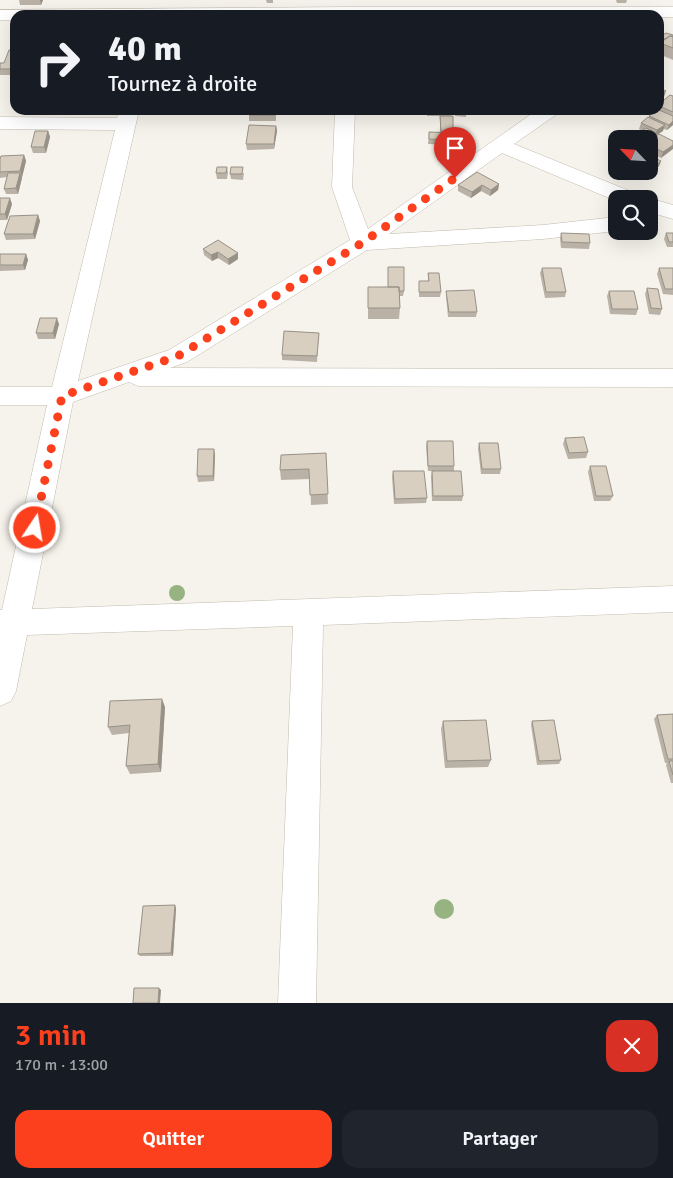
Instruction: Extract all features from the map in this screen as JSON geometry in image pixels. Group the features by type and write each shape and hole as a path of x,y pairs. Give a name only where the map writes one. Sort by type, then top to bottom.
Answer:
{"street":[{"path":"149,10 578,10"},
{"path":"346,115 342,187 362,243"},
{"path":"0,396 62,396 178,356 362,243 543,115"},
{"path":"0,123 127,117 8,623 0,691"},
{"path":"501,146 608,190"},
{"path":"658,208 673,212"},
{"path":"658,219 673,217"},
{"path":"362,243 543,232 608,225"},
{"path":"117,377 673,378"},
{"path":"8,623 673,599"},
{"path":"297,1003 308,611"}],"building":[{"path":"666,33 673,36 665,39 664,34"},
{"path":"670,36 673,37 673,48 664,45 664,40"},
{"path":"10,50 10,69 0,69 0,63 4,63"},
{"path":"670,95 673,96 673,112 664,108 664,100"},
{"path":"664,112 673,116 673,121 669,125 649,116 664,115"},
{"path":"440,116 453,116 453,132 441,131"},
{"path":"648,117 665,125 657,130 641,123"},
{"path":"249,125 276,126 274,144 246,144"},
{"path":"35,131 48,131 44,147 31,147"},
{"path":"429,132 453,133 453,140 429,139"},
{"path":"658,135 673,141 673,145 663,152 658,150"},
{"path":"24,155 20,171 0,172 1,156"},
{"path":"217,167 227,167 226,173 216,173"},
{"path":"231,167 243,167 242,174 230,174"},
{"path":"477,172 499,184 491,190 482,185 472,192 458,185"},
{"path":"8,173 20,173 16,188 4,189"},
{"path":"0,198 10,198 5,214 0,214"},
{"path":"38,215 33,234 4,234 10,216"},
{"path":"561,233 589,234 590,243 562,242"},
{"path":"666,233 673,233 673,242 669,242"},
{"path":"218,240 238,253 228,259 218,252 211,255 203,249"},
{"path":"0,254 26,254 23,265 0,265"},
{"path":"388,267 404,267 404,291 399,291 399,287 388,287"},
{"path":"542,268 561,268 566,292 546,292"},
{"path":"659,268 673,268 673,289 665,289"},
{"path":"428,273 439,273 441,292 419,292 419,281 429,281"},
{"path":"368,287 399,287 400,308 368,308"},
{"path":"647,288 658,289 662,309 651,308"},
{"path":"474,290 477,312 449,312 446,291"},
{"path":"609,291 634,291 638,309 612,309"},
{"path":"40,318 57,318 53,333 36,333"},
{"path":"284,331 319,333 317,356 282,355"},
{"path":"584,437 588,452 569,453 565,438"},
{"path":"427,441 453,441 454,466 428,466"},
{"path":"479,443 498,443 501,469 482,469"},
{"path":"198,449 214,449 213,476 197,476"},
{"path":"326,453 328,494 310,495 309,469 280,470 281,455"},
{"path":"590,466 606,466 613,496 596,496"},
{"path":"393,471 424,471 427,498 395,499"},
{"path":"432,471 461,471 463,496 433,496"},
{"path":"162,699 158,764 126,766 130,725 108,727 110,701"},
{"path":"673,714 673,759 668,759 657,715"},
{"path":"486,720 491,760 447,761 443,721"},
{"path":"554,720 561,760 539,761 532,721"},
{"path":"669,761 673,761 673,775"},
{"path":"175,905 171,953 138,954 143,906"},
{"path":"134,988 159,988 158,1003 133,1003"}],"route":[{"path":"35,528 62,396 178,356 362,243 455,178"}]}
